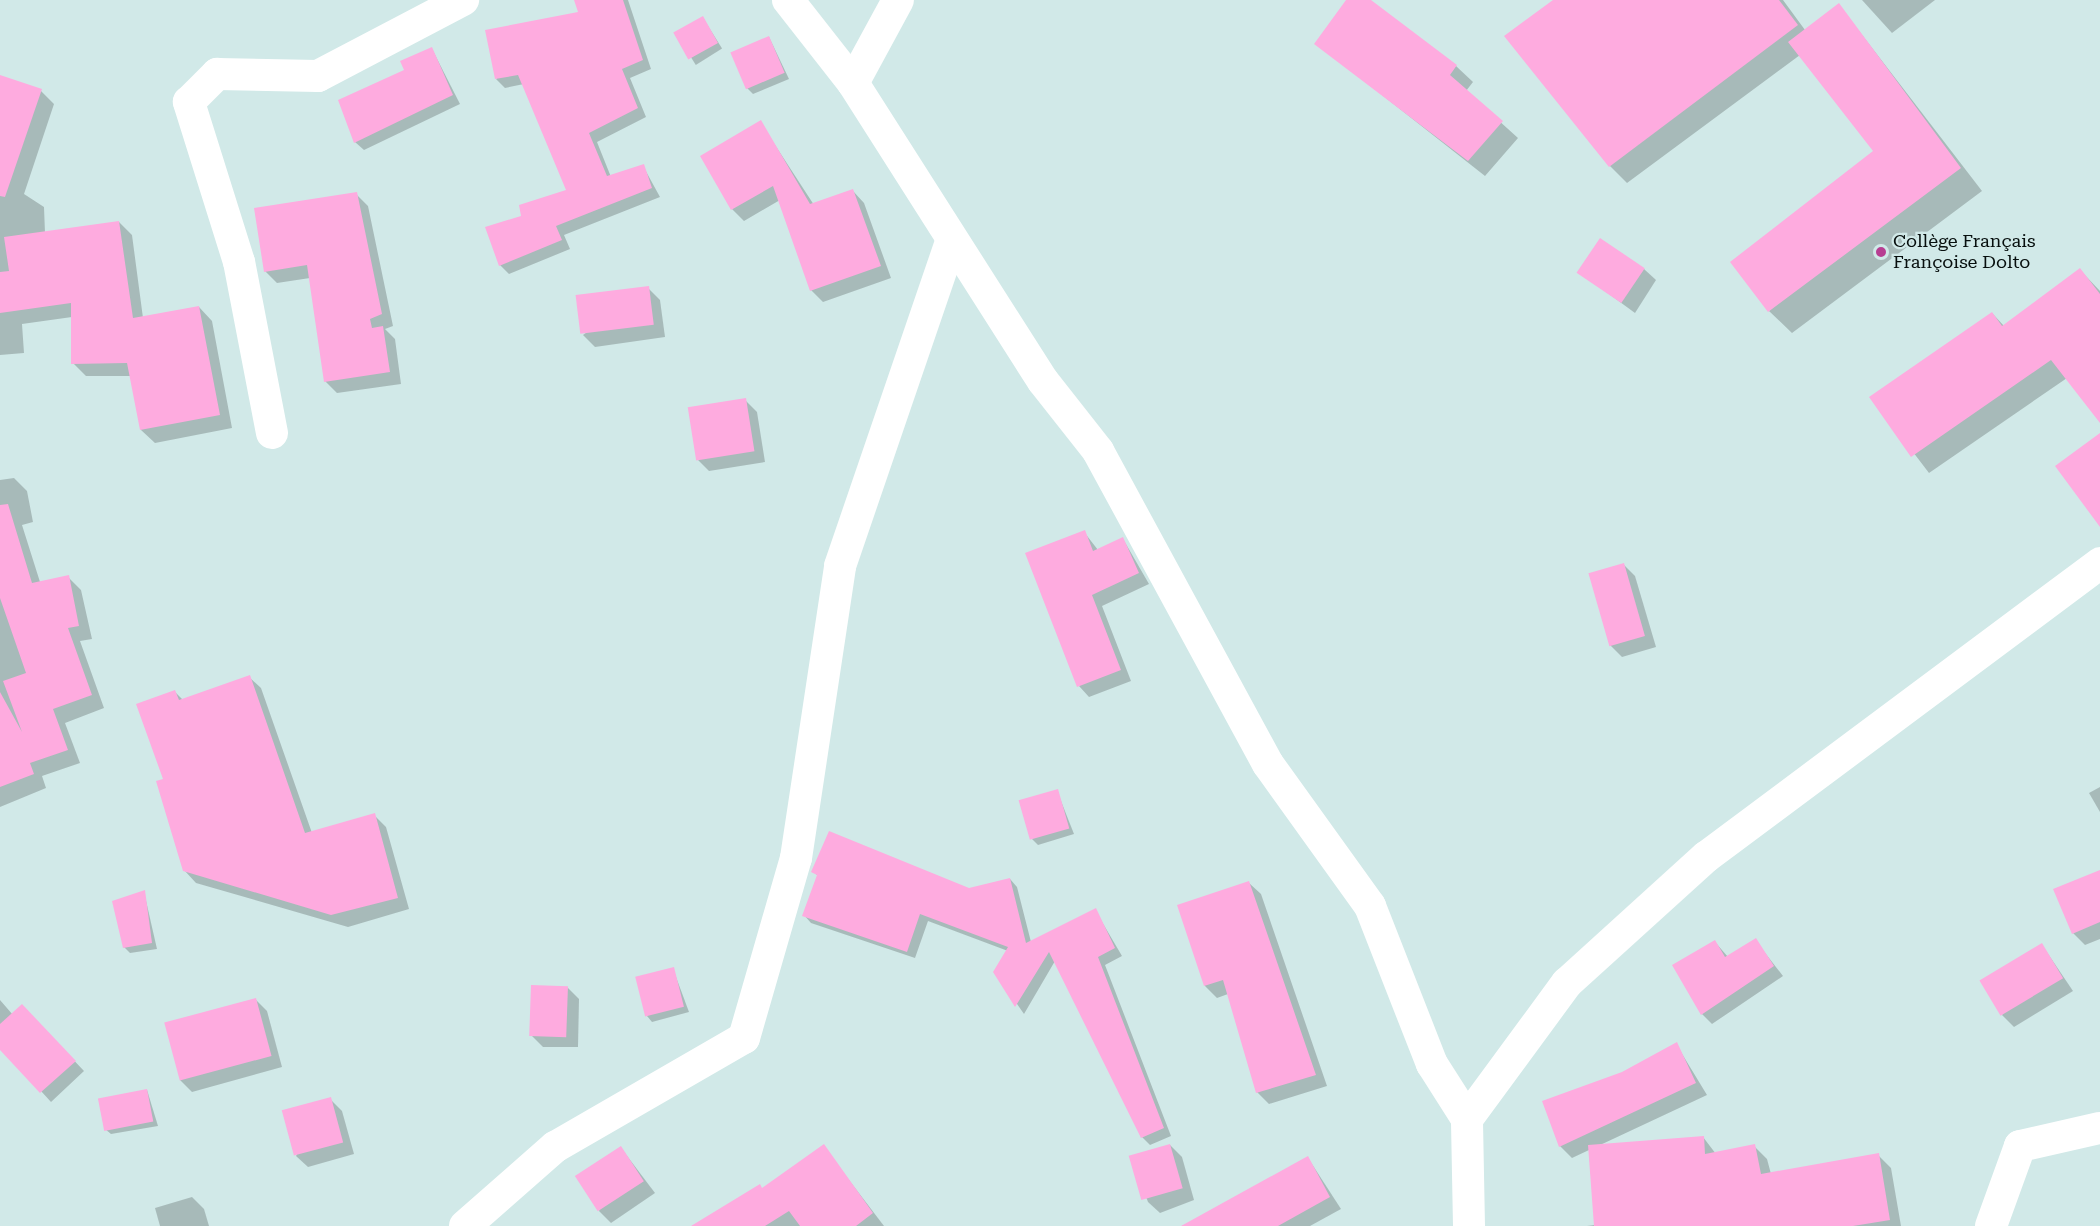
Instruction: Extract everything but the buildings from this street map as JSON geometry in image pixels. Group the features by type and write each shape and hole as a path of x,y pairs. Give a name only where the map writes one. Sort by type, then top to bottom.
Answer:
{"street":[{"path":"272,433 239,262 189,102 217,74 318,76 463,0"},
{"path":"788,0 853,83 951,242 1043,381 1098,451 1269,764 1370,906 1432,1064 1467,1119 1469,1226"},
{"path":"853,83 898,0"},
{"path":"465,1226 555,1147 744,1038 796,858 840,566 951,242"},
{"path":"1467,1119 1567,983 1706,857 2100,563"},
{"path":"1991,1226 2020,1146 2100,1128"}],"place":[{"name":"Collège Français Françoise Dolto","path":"1881,252"}]}
